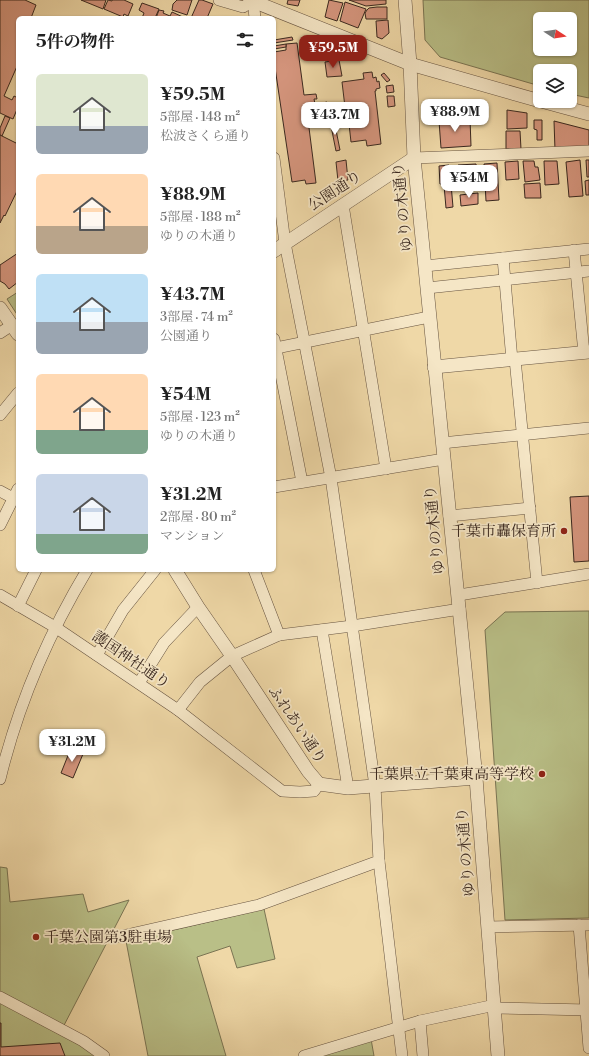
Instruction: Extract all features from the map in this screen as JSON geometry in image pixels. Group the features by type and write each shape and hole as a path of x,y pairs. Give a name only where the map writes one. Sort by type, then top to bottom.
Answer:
{"street":[{"path":"219,0 243,7 252,0"},
{"path":"252,0 255,16"},
{"path":"252,0 410,64 533,99"},
{"name":"ゆりの木通り","path":"405,0 410,64 414,158 449,516 459,595 489,927 498,1056"},
{"path":"566,108 589,114"},
{"path":"414,158 589,151"},
{"name":"公園通り","path":"276,250 414,158"},
{"path":"276,173 285,243 331,478 375,786 380,861 402,1056"},
{"path":"343,205 386,469"},
{"path":"425,266 589,248"},
{"path":"434,367 586,352 574,250"},
{"path":"503,258 504,280 523,434 537,583"},
{"path":"427,288 589,271"},
{"path":"0,308 15,330 0,333"},
{"path":"276,343 305,342 430,317"},
{"path":"276,348 302,482"},
{"path":"0,415 16,395"},
{"path":"442,443 589,428"},
{"path":"276,487 444,459"},
{"path":"0,491 16,494 0,525"},
{"path":"449,516 530,508"},
{"path":"18,606 35,572"},
{"path":"0,780 10,742 31,682 55,627 86,572"},
{"path":"97,655 123,610 153,572"},
{"name":"ふれあい通り","path":"176,572 308,771 319,784 348,788 476,778"},
{"path":"255,572 279,635"},
{"path":"459,595 589,574"},
{"name":"護国神社通り","path":"0,595 55,627 178,710 200,682 232,656 279,635 352,626 460,609"},
{"path":"139,683 164,643 198,607"},
{"path":"322,630 348,788"},
{"path":"178,710 260,772 282,791 314,791 319,784"},
{"path":"113,938 259,905 380,861"},
{"path":"489,927 584,925 589,1048"},
{"path":"0,997 83,1041 104,1056"},
{"path":"304,1056 420,1021 495,1006 588,1010"},
{"path":"420,1021 423,1056"}],"green space":[{"path":"423,0 589,0 589,98 577,95 577,64 533,64 533,84 440,57 425,40"},
{"path":"16,293 16,313 7,299"},
{"name":"千葉県立千葉東高等学校","path":"589,611 589,918 505,920 485,630 505,612"},
{"path":"0,867 7,868 10,902 83,894 88,912 129,900 60,1033 100,1056 0,1056"},
{"path":"264,909 275,959 237,968 230,946 197,957 226,1056 148,1056 126,941"},
{"path":"371,1039 374,1056 316,1056"}],"building":[{"path":"0,0 25,0 36,5 32,16 16,16 16,69 4,96 12,100 14,96 16,97 16,112 13,119 0,113"},
{"path":"81,0 106,0 103,9"},
{"path":"108,0 124,0 133,4 128,16 124,14 123,16 121,16 104,9"},
{"path":"177,0 192,0 187,15 172,10 173,4"},
{"path":"199,0 213,4 208,16 192,16"},
{"path":"288,0 300,0 298,6 287,4"},
{"path":"329,0 343,3 337,21 325,17"},
{"path":"349,0 386,0 386,4 366,6"},
{"path":"345,2 366,9 358,28 340,21"},
{"path":"142,3 159,9 156,16 143,16 144,13 139,10"},
{"path":"387,7 387,19 366,19 365,13 367,10 369,8"},
{"path":"159,10 164,11 163,13 170,16 157,16"},
{"path":"172,12 181,16 170,16"},
{"path":"388,20 389,33 382,39 377,37 376,21"},
{"path":"292,37 293,40 276,43 276,40"},
{"path":"297,43 304,95 316,94 317,99 314,99 315,104 308,105 309,112 307,112 316,183 306,184 305,180 292,182 276,74 276,52 286,50 286,44"},
{"path":"286,44 286,47 276,49 276,46"},
{"path":"339,60 342,76 327,77 325,62"},
{"path":"372,72 373,78 376,77 377,82 379,81 380,88 376,89 375,91 381,144 367,146 366,140 351,142 349,124 347,124 342,82 364,79 363,73"},
{"path":"384,73 390,80 387,82 381,75"},
{"path":"393,85 394,92 387,93 386,86"},
{"path":"387,96 394,96 395,106 388,107"},
{"path":"327,102 330,113 324,114 322,103"},
{"path":"507,110 527,113 527,128 507,129"},
{"path":"5,116 10,118 2,136 0,135 0,128"},
{"path":"470,119 471,146 441,148 439,121"},
{"path":"334,120 340,150 336,151 330,121"},
{"path":"534,120 542,120 542,140 537,140 537,130 534,129"},
{"path":"554,121 589,130 589,148 555,150"},
{"path":"506,131 520,131 521,149 506,149"},
{"path":"0,135 16,143 16,193 0,223"},
{"path":"346,160 348,180 338,181 336,162"},
{"path":"580,160 583,196 569,197 566,162"},
{"path":"586,160 589,160 589,177 587,177"},
{"path":"518,161 519,179 506,180 505,162"},
{"path":"523,161 534,161 535,167 538,167 540,180 525,182"},
{"path":"544,161 557,161 559,184 545,185"},
{"path":"497,163 499,200 486,201 484,164"},
{"path":"476,164 478,184 459,187 458,165"},
{"path":"449,165 450,183 440,184 439,166"},
{"path":"589,180 589,195 586,195 585,181"},
{"path":"540,183 541,198 525,198 524,184"},
{"path":"451,184 453,207 446,208 444,185"},
{"path":"478,193 478,204 461,206 460,195"},
{"path":"16,254 16,284 9,289 0,281 0,265"},
{"path":"589,496 589,561 574,562 570,497"},
{"path":"71,748 83,754 73,778 61,773"},
{"path":"0,1023 1,1047 60,1043 65,1056 0,1056"}],"place":[{"name":"千葉市轟保育所","path":"564,531"},
{"name":"千葉県立千葉東高等学校","path":"542,774"},
{"name":"千葉公園第3駐車場","path":"36,937"}]}
